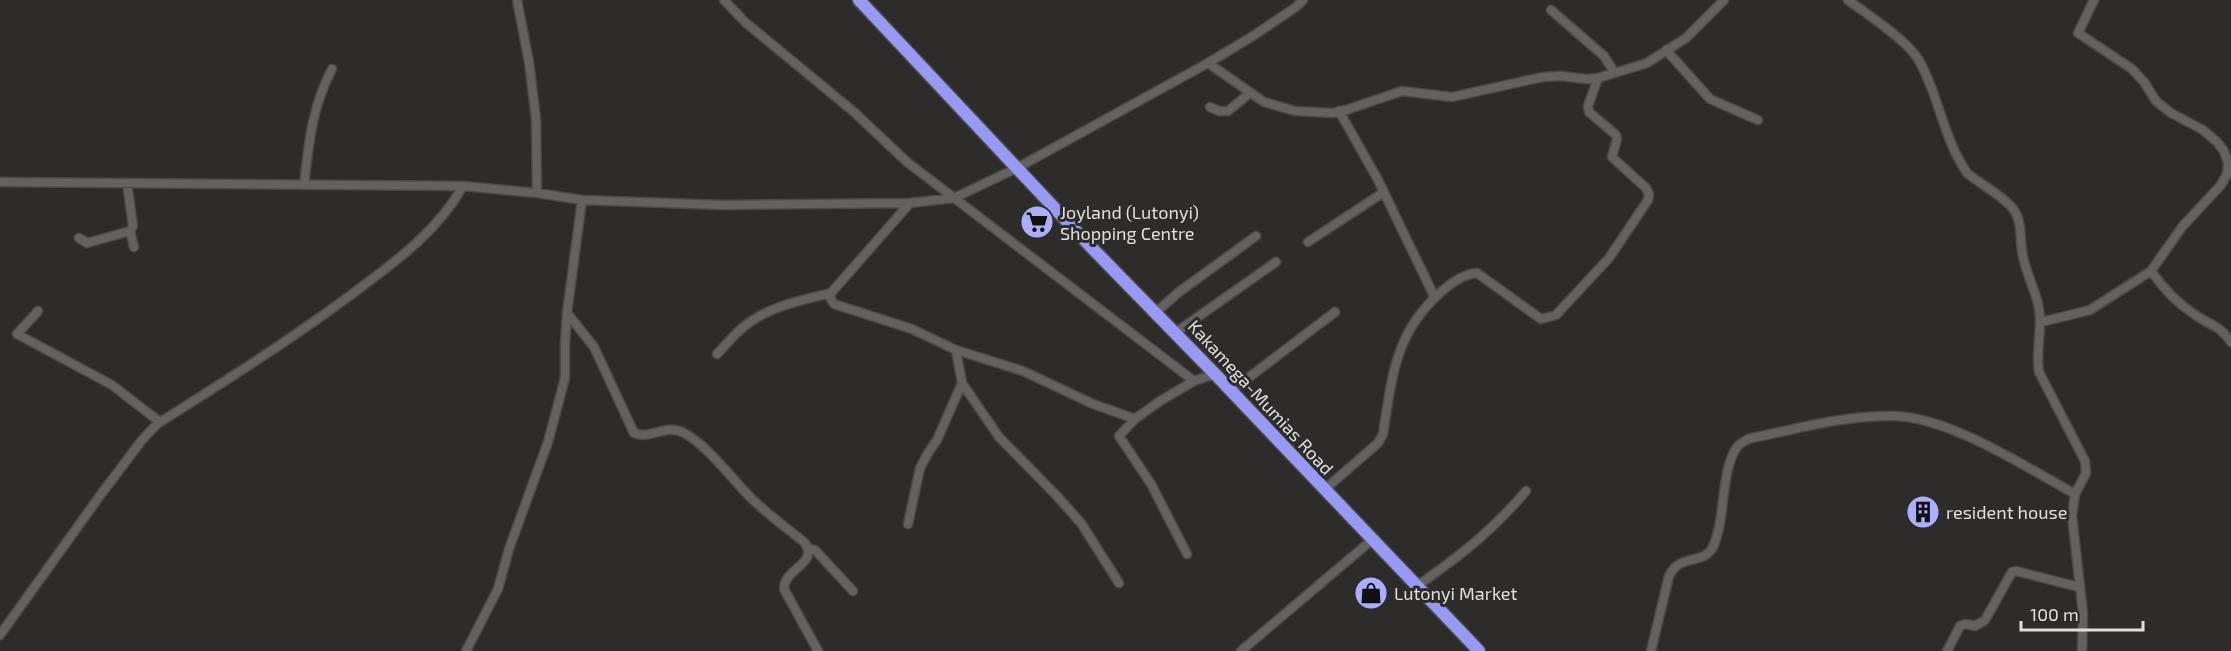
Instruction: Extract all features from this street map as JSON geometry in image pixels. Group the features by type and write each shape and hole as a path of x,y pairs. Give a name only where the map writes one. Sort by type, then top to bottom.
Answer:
{"highway":[{"name":"Kakamega-Mumias Road","path":"859,0 1479,651"}],"street":[{"path":"517,0 529,62 536,119 537,193"},
{"path":"724,0 745,22 854,112 907,162 1136,334 1194,381"},
{"path":"0,182 463,186 582,200 722,206 910,203 954,198 1017,168 1208,63 1253,36 1303,0"},
{"path":"1208,63 1264,102 1280,108 1317,113 1339,111 1402,91 1452,97 1544,76 1575,79 1598,78 1647,63 1686,38 1724,0"},
{"path":"1848,0 1901,41 1916,56 1925,72 1948,135 1963,167 1967,173 2012,207 2019,220 2026,273 2034,293 2040,322 2036,358 2039,372 2085,461 2086,473 2075,494 2072,516 2083,613 2082,651"},
{"path":"2040,322 2090,310 2151,271 2182,227 2221,185 2228,174 2224,151 2203,130 2156,101 2132,69 2078,33 2094,0"},
{"path":"1551,10 1604,56 1614,72"},
{"path":"1666,50 1710,99 1758,120"},
{"path":"304,184 311,130 320,92 332,69"},
{"path":"1324,490 1378,443 1383,434 1396,357 1411,325 1435,298 1457,280 1477,273 1541,319 1556,315 1609,258 1648,200 1649,194 1646,188 1613,159 1617,139 1614,132 1588,112 1598,78"},
{"path":"1210,107 1219,111 1228,111 1250,93"},
{"path":"1339,111 1384,192 1435,298"},
{"path":"127,183 133,225 130,231 134,247"},
{"path":"0,635 120,469 142,440 160,422 290,339 402,257 451,207 463,186"},
{"path":"1308,242 1384,192"},
{"path":"466,651 498,589 509,549 548,442 565,378 564,344 582,200"},
{"path":"717,354 740,329 759,316 782,306 831,293 910,203"},
{"path":"79,238 87,243 130,231"},
{"path":"1155,312 1256,236"},
{"path":"1175,333 1276,262"},
{"path":"2151,271 2179,304 2213,323 2231,342"},
{"path":"831,293 830,298 837,307 912,329 956,350 1023,371 1093,404 1135,419"},
{"path":"38,311 17,334 112,385 160,422"},
{"path":"1231,391 1335,312"},
{"path":"567,313 594,347 634,433 643,435 673,429 690,437 752,499 805,543 809,549 807,560 787,576 784,588 818,651"},
{"path":"956,350 962,382 999,437 1081,524 1119,583"},
{"path":"1186,554 1151,484 1119,436 1135,419 1160,401 1194,381 1215,374"},
{"path":"908,524 920,468 937,440 962,382"},
{"path":"1651,651 1669,576 1674,566 1680,562 1705,556 1712,548 1729,468 1737,447 1748,439 1845,418 1896,416 1923,421 1971,437 2075,494"},
{"path":"1417,586 1460,556 1487,533 1526,491"},
{"path":"1241,651 1373,539"},
{"path":"809,549 815,550 853,591"},
{"path":"1947,651 1960,626 1965,624 1975,626 1985,620 2012,572 2016,571 2079,587"}],"place":[{"name":"Joyland (Lutonyi) Shopping Centre","path":"1037,222"},
{"name":"resident house","path":"1923,512"},
{"name":"Lutonyi Market","path":"1371,593"}]}
